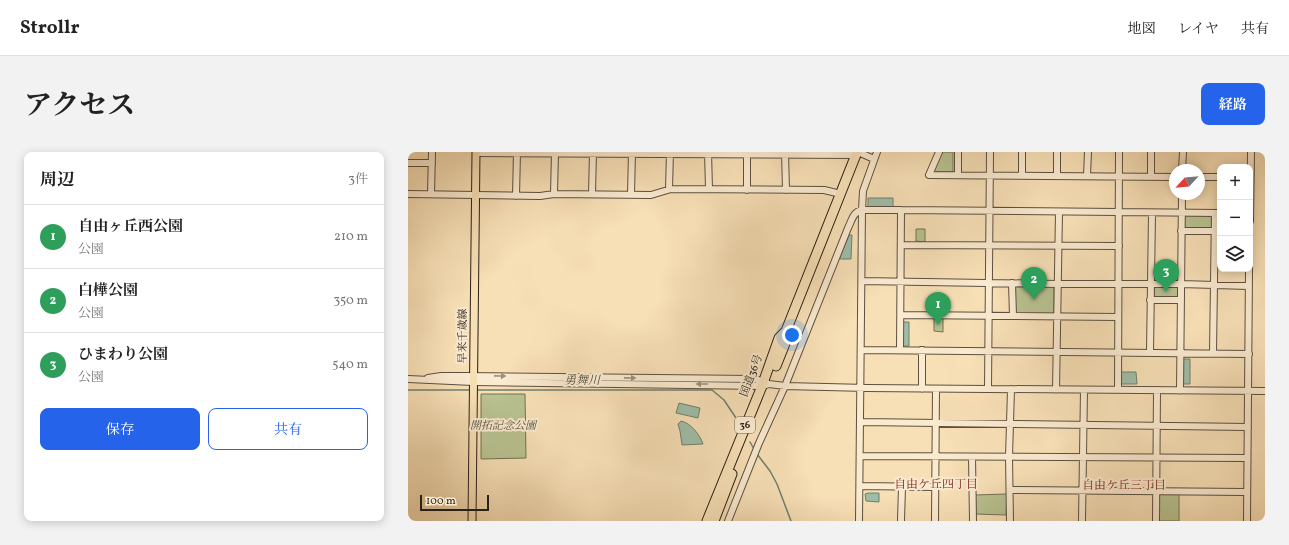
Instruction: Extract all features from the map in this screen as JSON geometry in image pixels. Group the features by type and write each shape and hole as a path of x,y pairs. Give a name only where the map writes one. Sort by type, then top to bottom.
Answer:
{"highway":[{"name":"国道36号","path":"707,521 765,383 786,341 786,331 857,153"},
{"name":"国道36号","path":"714,521 765,383"}],"main road":[{"name":"早来千歳線","path":"472,521 476,152"}],"street":[{"path":"431,194 432,152"},
{"path":"476,152 857,153 874,159"},
{"path":"516,152 516,196"},
{"path":"554,194 555,152"},
{"path":"859,521 861,456 860,388 862,210 863,191 877,152"},
{"path":"939,152 929,175 1169,177"},
{"path":"958,152 958,175"},
{"path":"988,389 990,152"},
{"path":"1022,152 1022,176"},
{"path":"1057,152 1057,176"},
{"path":"1087,176 1088,152"},
{"path":"1118,390 1119,152"},
{"path":"1151,152 1151,177"},
{"path":"1182,164 1183,152"},
{"path":"1251,152 1251,164"},
{"path":"592,194 593,153"},
{"path":"631,194 632,153"},
{"path":"669,189 670,153"},
{"path":"708,153 709,189"},
{"path":"747,153 747,190"},
{"path":"785,153 786,190"},
{"path":"408,163 432,163"},
{"path":"1205,177 1217,177"},
{"path":"408,194 475,194 516,196 540,196 554,194 651,195 669,189 709,189 824,190 841,194"},
{"path":"1180,390 1182,200"},
{"path":"728,521 759,443 785,386 854,214 862,210 1217,213 1215,231 1213,353"},
{"path":"900,350 901,210"},
{"path":"1056,390 1059,212"},
{"path":"1150,353 1152,213"},
{"path":"1181,231 1215,231"},
{"path":"901,245 1119,246"},
{"path":"1247,521 1250,272"},
{"path":"862,281 1058,284 1150,283 1249,286"},
{"path":"1012,283 1013,316"},
{"path":"1150,300 1181,300"},
{"path":"901,315 1118,317"},
{"path":"861,350 1249,354"},
{"path":"922,350 922,388"},
{"path":"408,379 441,376 473,385 765,383 785,386 860,388 1265,391"},
{"path":"935,521 936,389"},
{"path":"1010,521 1009,457 1011,389"},
{"path":"1082,521 1084,390"},
{"path":"1156,521 1158,390"},
{"path":"861,422 1248,427"},
{"path":"861,456 1248,458"},
{"path":"972,457 973,521"},
{"path":"860,486 936,487"},
{"path":"902,487 902,521"},
{"path":"1010,490 1247,492"}],"green space":[{"path":"941,152 953,152 953,172 935,172 934,170"},
{"path":"1184,215 1212,216 1212,229 1184,229"},
{"path":"916,229 925,229 925,242 916,241"},
{"path":"1015,285 1054,286 1054,315 1015,314"},
{"path":"1154,285 1179,285 1179,298 1154,298"},
{"path":"934,317 943,318 943,332 934,331"},
{"name":"開拓記念公園","path":"481,394 525,394 526,458 481,459"},
{"path":"1007,494 1006,515 975,514 975,495"},
{"path":"1159,494 1179,494 1179,521 1159,521"}],"shaded area":[{"path":"868,198 893,198 893,207 868,207"},
{"path":"849,235 852,235 851,259 839,259"},
{"path":"901,322 909,322 909,346 902,346"},
{"path":"1182,359 1190,359 1190,384 1182,384"},
{"path":"1120,372 1136,372 1137,384 1122,384 1120,382"},
{"path":"679,403 700,408 698,418 676,413"},
{"path":"681,421 685,422 695,430 703,444 682,445 678,424"},
{"path":"879,493 879,502 866,501 865,494"}],"waterway":[{"name":"勇舞川","path":"408,390 471,390"},
{"name":"勇舞川","path":"477,390 712,390 724,400 740,424"},
{"name":"勇舞川","path":"750,442 754,449"},
{"name":"勇舞川","path":"757,454 770,471 777,484 791,521"}],"place":[{"name":"ひまわり公園","path":"1166,292"},
{"name":"白樺公園","path":"1034,300"},
{"name":"自由ヶ丘西公園","path":"938,325"}],"district":[{"name":"自由ケ丘四丁目","path":"936,485"},
{"name":"自由ケ丘三丁目","path":"1124,486"}]}
